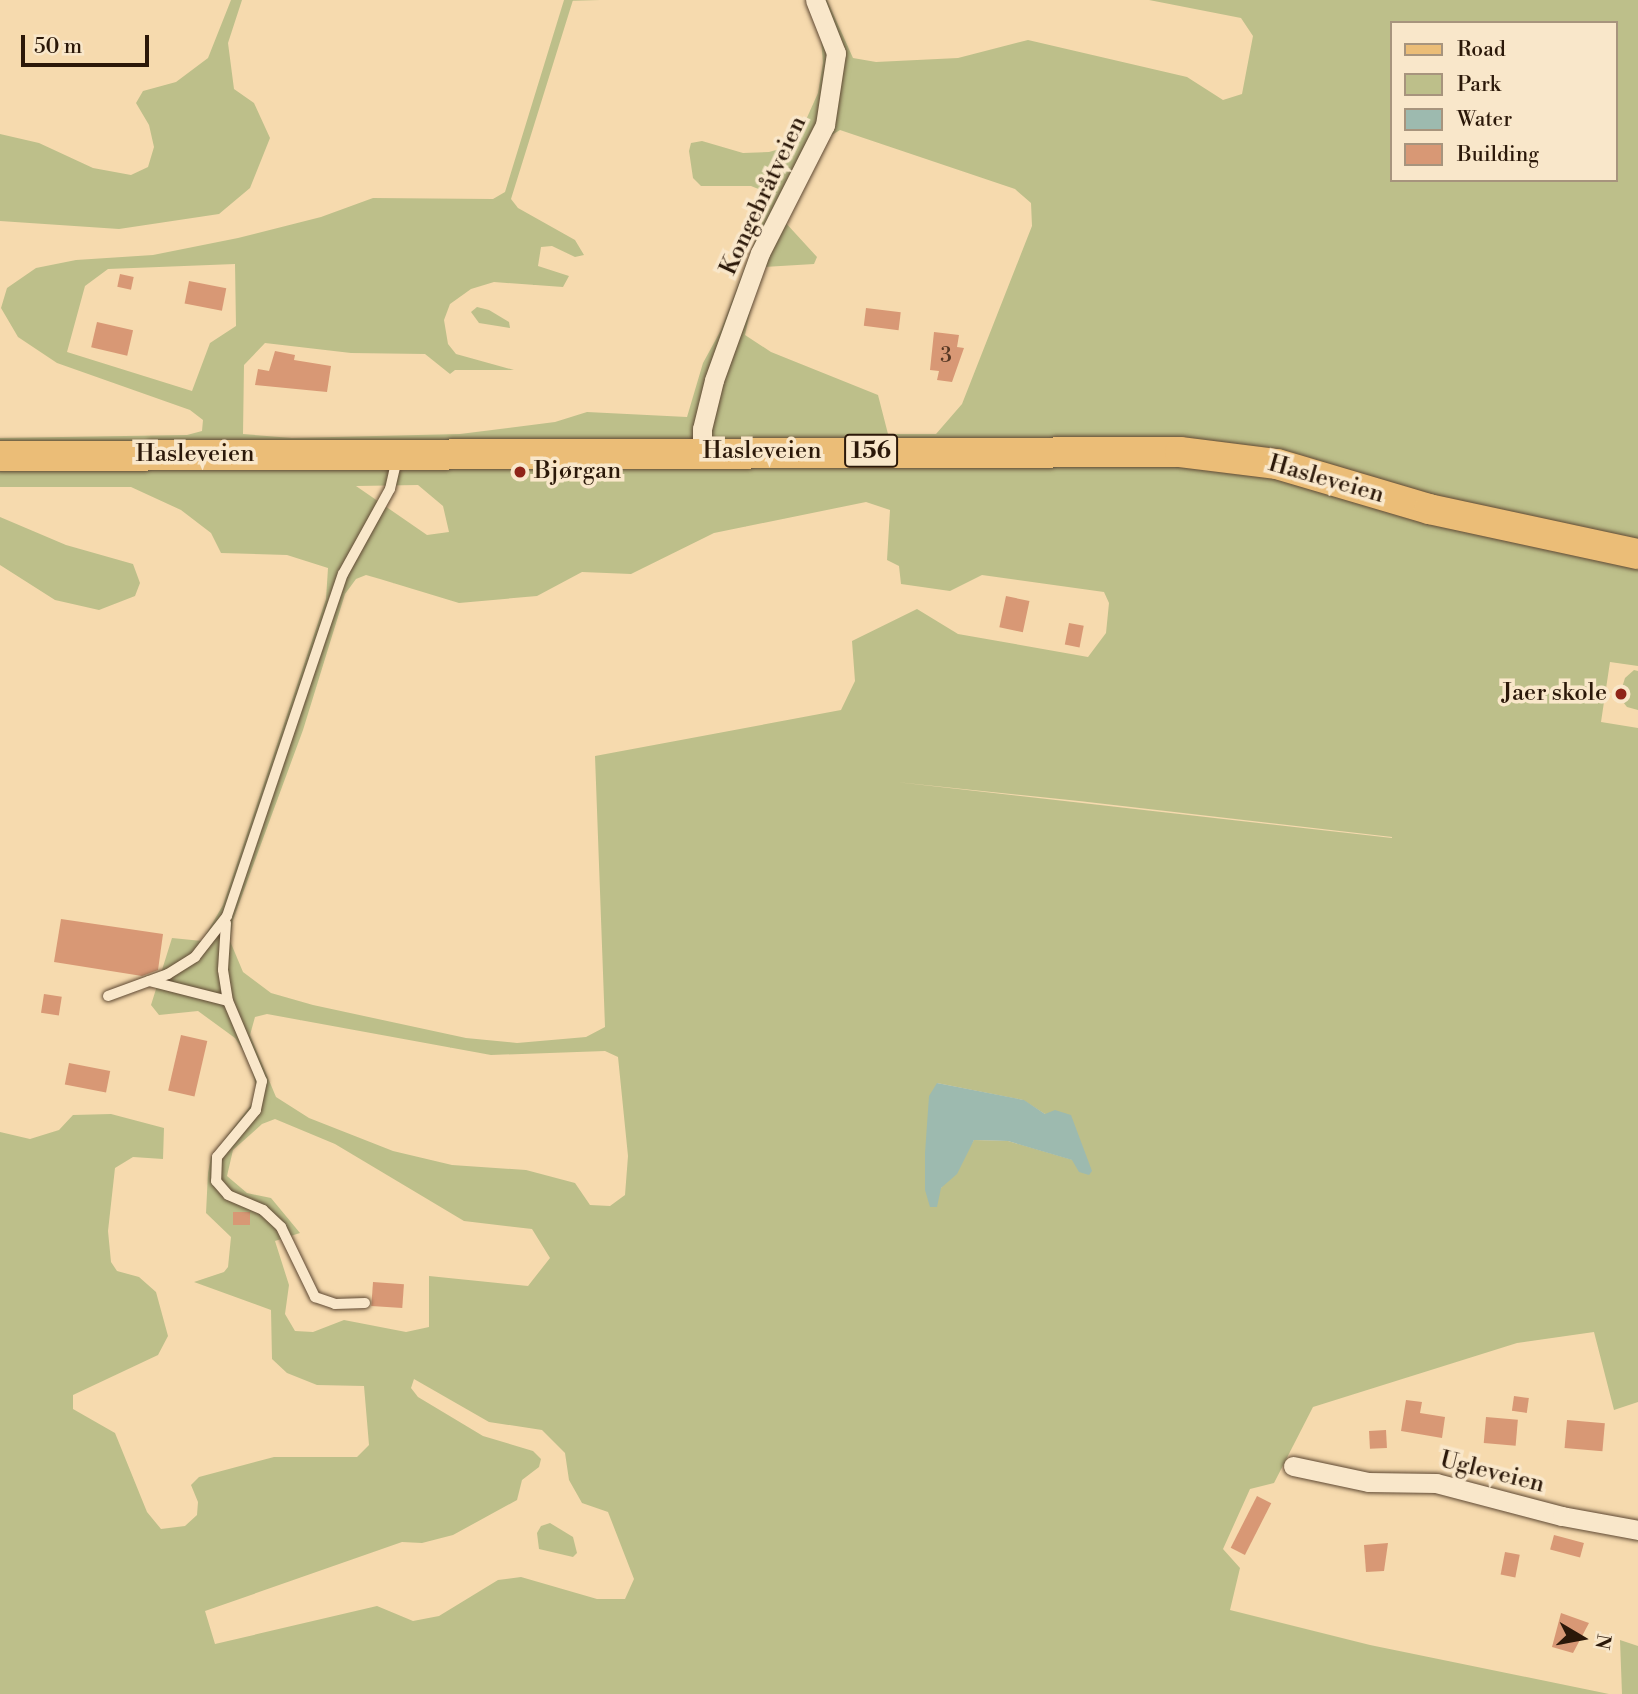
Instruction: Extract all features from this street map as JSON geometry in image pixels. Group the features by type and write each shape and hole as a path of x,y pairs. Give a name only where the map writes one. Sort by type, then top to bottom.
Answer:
{"main road":[{"name":"Hasleveien","path":"0,456 1122,450 1222,455 1277,464 1442,512 1638,554"}],"street":[{"name":"Kongebråtveien","path":"702,452 702,429 713,380 760,253 824,125 835,53 815,0"},
{"name":"Ugleveien","path":"1293,1466 1368,1482 1436,1483 1562,1516 1638,1530"}],"lane":[{"path":"365,1303 322,1300 306,1281 273,1217 228,1195 216,1181 217,1157 261,1098 257,1063 228,1000 223,970 227,916 343,574 386,496 397,455"},
{"path":"108,996 149,981 195,957 227,916"},
{"path":"149,981 228,1000"}],"green space":[{"path":"231,0 242,0 228,43 234,89 254,103 270,138 250,188 219,214 119,229 0,221 0,134 39,143 93,168 131,175 148,167 154,147 149,125 136,103 143,91 176,82 208,58"},
{"path":"564,0 573,0 511,199 518,208 575,240 584,255 575,257 552,246 541,247 538,266 569,276 563,287 494,282 471,289 450,304 444,320 448,344 456,354 514,370 455,370 450,374 425,354 351,353 265,343 244,365 243,434 292,438 460,434 555,422 587,412 687,417 703,363 721,330 769,204 761,190 751,186 701,186 693,178 689,151 691,143 702,141 743,153 769,152 783,148 801,131 818,93 823,63 820,27 807,0 827,0 853,58 876,62 958,58 1028,40 1187,77 1223,100 1242,94 1253,36 1241,18 1149,0 1638,0 1638,666 1610,662 1601,722 1638,728 1638,1402 1614,1410 1594,1332 1517,1343 1313,1407 1274,1483 1250,1489 1223,1549 1240,1568 1230,1610 1370,1645 1609,1694 0,1694 0,1132 30,1139 59,1130 73,1115 111,1114 164,1128 163,1159 133,1157 115,1168 108,1231 111,1262 117,1271 139,1277 156,1292 168,1336 158,1355 73,1395 73,1409 115,1433 147,1512 161,1529 185,1526 197,1515 198,1502 191,1485 199,1477 274,1457 357,1457 369,1445 364,1386 317,1385 287,1373 272,1359 271,1310 194,1282 224,1272 228,1267 231,1237 206,1213 208,1173 211,1157 254,1101 256,1086 249,1059 235,1038 198,1011 159,1015 151,1005 172,938 202,941 223,905 326,599 328,568 287,555 221,553 211,533 181,510 131,487 0,487 0,438 187,435 202,431 203,420 190,410 57,363 18,337 1,308 7,288 36,268 76,260 153,255 238,238 321,217 373,198 493,199 505,192","holes":["840,130 1015,189 1031,203 1032,226 962,404 936,434 888,434 878,395 771,352 745,335 757,280 764,267 814,264 817,257 784,221 827,138","235,264 236,326 210,343 192,391 67,352 85,286 108,269","418,485 443,506 449,532 427,535 356,486","866,502 890,510 887,560 899,566 901,584 950,591 982,575 1104,592 1109,603 1106,633 1088,657 958,634 917,609 852,641 855,681 841,710 595,756 605,1027 586,1037 517,1043 466,1038 313,1005 271,993 243,972 230,941 233,920 303,730 345,594 356,579 366,575 459,603 537,596 582,572 631,574 714,533","896,782 1079,801 1392,838","267,1014 491,1055 605,1051 618,1057 628,1156 625,1195 610,1206 590,1205 575,1183 526,1170 452,1165 393,1151 309,1118 276,1097 250,1035 255,1017","937,1083 1023,1100 1045,1114 1089,1175 1073,1160 1008,1141 974,1140 941,1188","275,1119 335,1144 464,1221 532,1229 550,1258 528,1286 429,1276 429,1327 406,1332 344,1320 313,1332 295,1331 285,1314 289,1285 275,1241 300,1233 271,1198 247,1193 227,1176 233,1150 262,1124","414,1379 489,1422 542,1430 565,1453 569,1480 582,1503 608,1512 634,1579 625,1599 597,1599 521,1577 498,1580 439,1616 413,1621 377,1606 215,1644 205,1611 402,1542 422,1543 453,1535 517,1500 522,1480 539,1467 541,1459 533,1451 483,1436 418,1397 411,1388"]},
{"path":"477,307 489,310 509,322 510,328 479,323 471,312"},
{"path":"0,517 66,545 133,564 140,583 135,596 99,610 55,600 0,565"},
{"path":"1634,670 1638,671 1638,710 1627,707 1619,697 1625,678"},
{"path":"550,1523 573,1537 577,1553 573,1557 539,1549 537,1533 541,1526"},
{"path":"1620,1640 1638,1646 1638,1694 1622,1694"}],"water":[{"path":"937,1083 1024,1100 1045,1114 1055,1110 1071,1115 1092,1171 1089,1175 1079,1172 1072,1160 1008,1141 974,1140 957,1174 941,1188 937,1207 930,1207 925,1190 925,1153 929,1096"}],"building":[{"path":"120,274 134,277 131,290 117,287"},
{"path":"189,281 226,288 222,311 185,304"},
{"path":"866,308 901,312 899,330 864,326"},
{"path":"97,322 133,330 127,356 91,347"},
{"path":"934,332 959,335 957,347 964,348 952,382 937,380 939,371 930,370"},
{"path":"275,351 295,355 294,360 331,366 327,392 255,385 258,369 269,371"},
{"path":"1006,596 1029,601 1023,632 999,627"},
{"path":"1069,623 1084,626 1080,647 1065,645"},
{"path":"61,919 163,934 158,970 142,976 54,962"},
{"path":"44,994 62,997 59,1016 41,1013"},
{"path":"181,1035 207,1041 194,1097 168,1091"},
{"path":"69,1063 110,1071 106,1093 65,1085"},
{"path":"233,1212 250,1212 250,1225 233,1225"},
{"path":"373,1282 404,1284 402,1308 371,1306"},
{"path":"1514,1396 1529,1398 1527,1413 1512,1411"},
{"path":"1406,1400 1422,1402 1420,1413 1445,1417 1442,1438 1401,1431"},
{"path":"1486,1417 1518,1420 1516,1446 1484,1443"},
{"path":"1567,1420 1605,1423 1602,1451 1565,1448"},
{"path":"1386,1430 1387,1448 1370,1449 1369,1431"},
{"path":"1257,1496 1271,1503 1245,1555 1231,1548"},
{"path":"1554,1535 1584,1543 1580,1558 1550,1549"},
{"path":"1388,1543 1384,1571 1366,1572 1364,1545"},
{"path":"1505,1552 1520,1555 1515,1577 1501,1575"},
{"path":"1561,1613 1589,1623 1573,1653 1552,1647"}],"place":[{"name":"Bjørgan","path":"520,472"},
{"name":"Jaer skole","path":"1621,694"}]}
